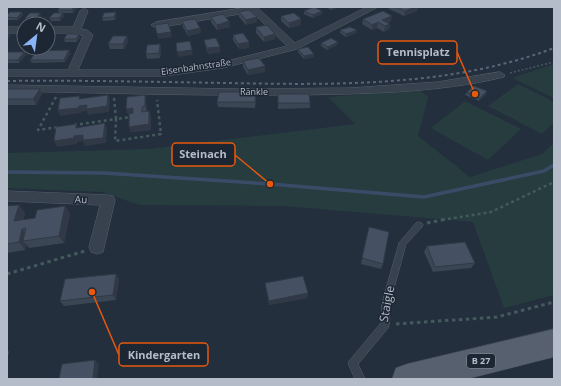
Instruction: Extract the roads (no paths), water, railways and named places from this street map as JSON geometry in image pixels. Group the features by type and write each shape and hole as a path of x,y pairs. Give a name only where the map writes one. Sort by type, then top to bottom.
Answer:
{"main road":[{"name":"B 27","path":"407,379 554,342"}],"street":[{"name":"Eisenbahnstraße","path":"7,73 71,74 171,72 223,65 294,47 374,7"},
{"path":"156,25 204,18 253,8 294,47"},
{"path":"76,30 84,11"},
{"path":"56,30 76,30 84,32 88,35 71,74"},
{"name":"Ränkle","path":"7,88 350,91 437,85 500,75"},
{"name":"Au","path":"7,196 108,200 97,247"}],"lane":[{"name":"Staigle","path":"360,379 353,363 385,325 386,303 403,243 419,225"}],"waterway":[{"path":"7,172 104,173 270,184 424,197 544,171 554,165"}],"railway":[{"path":"7,81 269,84 393,81 434,77 475,70 515,61 554,48"}],"place":[{"name":"Tennisplatz","path":"475,94"},
{"name":"Steinach","path":"270,184"},
{"name":"Kindergarten","path":"92,292"}]}
